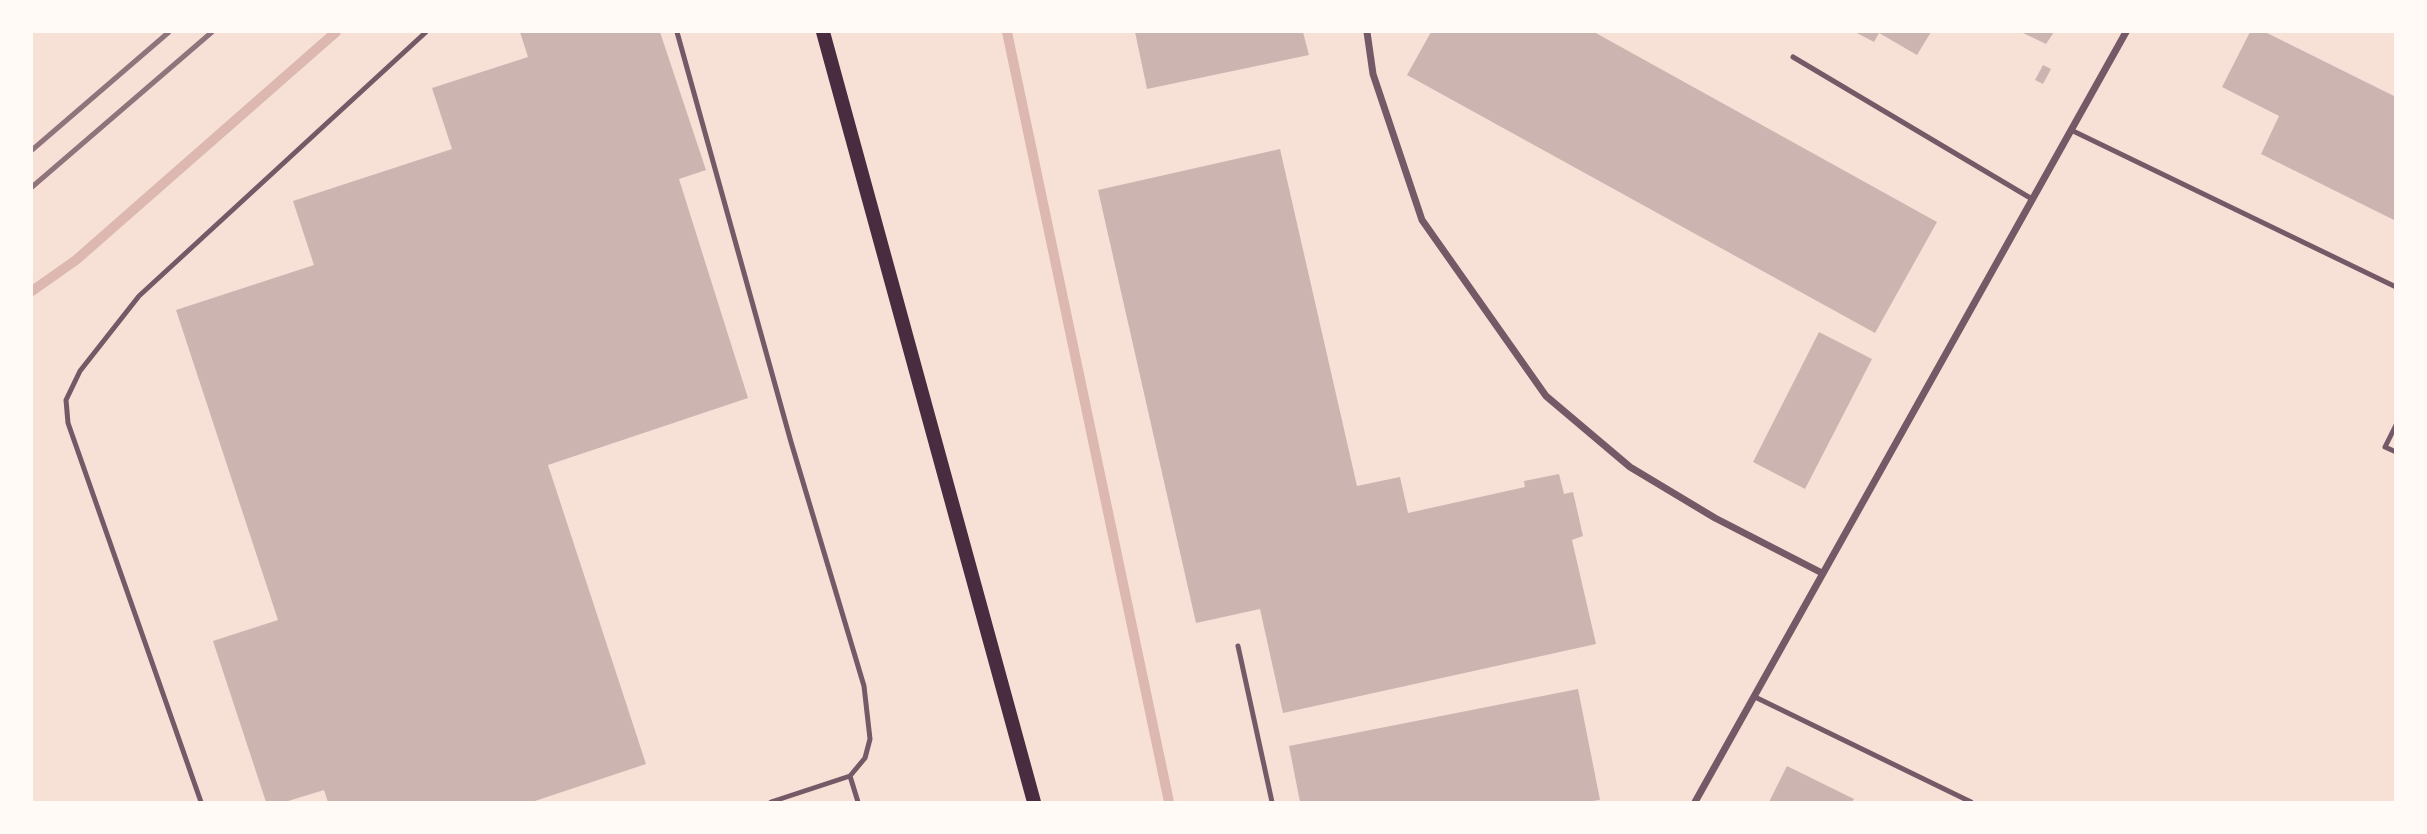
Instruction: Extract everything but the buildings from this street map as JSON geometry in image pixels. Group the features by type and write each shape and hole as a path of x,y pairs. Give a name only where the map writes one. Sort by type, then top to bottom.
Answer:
{"main road":[{"path":"823,32 1034,803"}],"street":[{"path":"1367,32 1373,74 1422,220 1546,396 1630,467 1715,518 1822,573"},
{"path":"1695,803 2126,32"}],"lane":[{"path":"201,803 68,423 66,401 80,371 139,296 426,32"},
{"path":"677,32 791,442 864,685 870,739 865,758 850,776 771,803"},
{"path":"1793,57 2032,199"},
{"path":"2070,130 2396,287"},
{"path":"2396,425 2385,447 2396,452"},
{"path":"1238,646 1272,803"},
{"path":"1755,697 1971,803"},
{"path":"850,776 858,803"}],"waterway":[{"path":"32,291 76,260 336,32"},
{"path":"1007,32 1169,802"}],"railway":[{"path":"32,150 169,32"},
{"path":"32,187 212,32"}]}
